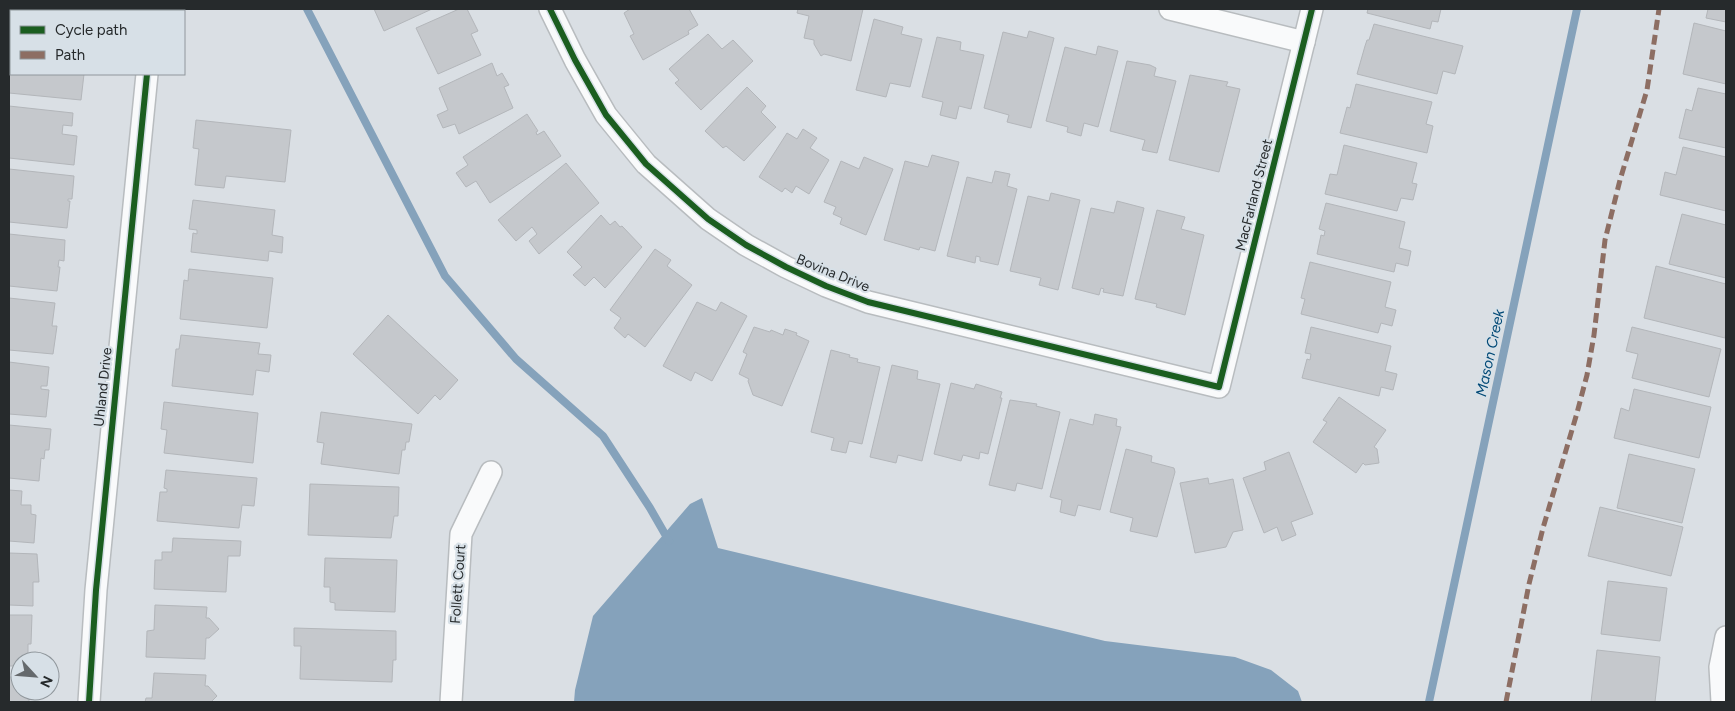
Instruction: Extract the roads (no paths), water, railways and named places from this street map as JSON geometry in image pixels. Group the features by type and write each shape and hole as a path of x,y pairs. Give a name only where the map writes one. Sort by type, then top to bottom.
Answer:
{"street":[{"name":"Bovina Drive","path":"550,9 575,60 606,115 646,164 708,219 746,245 794,271 868,302 1219,387"},
{"path":"1170,9 1304,42"},
{"name":"MacFarland Street","path":"1219,387 1312,9"},
{"name":"Uhland Drive","path":"89,702 97,580 147,75"},
{"name":"Follett Court","path":"451,702 461,534 491,472"},
{"path":"1722,702 1720,667 1726,637"}],"water":[{"path":"702,498 718,548 1105,641 1235,657 1271,670 1298,691 1302,702 574,702 575,690 593,616 690,504"}],"waterway":[{"path":"307,9 445,276 516,359 603,436 669,541"},
{"name":"Mason Creek","path":"1429,702 1577,9"}]}
